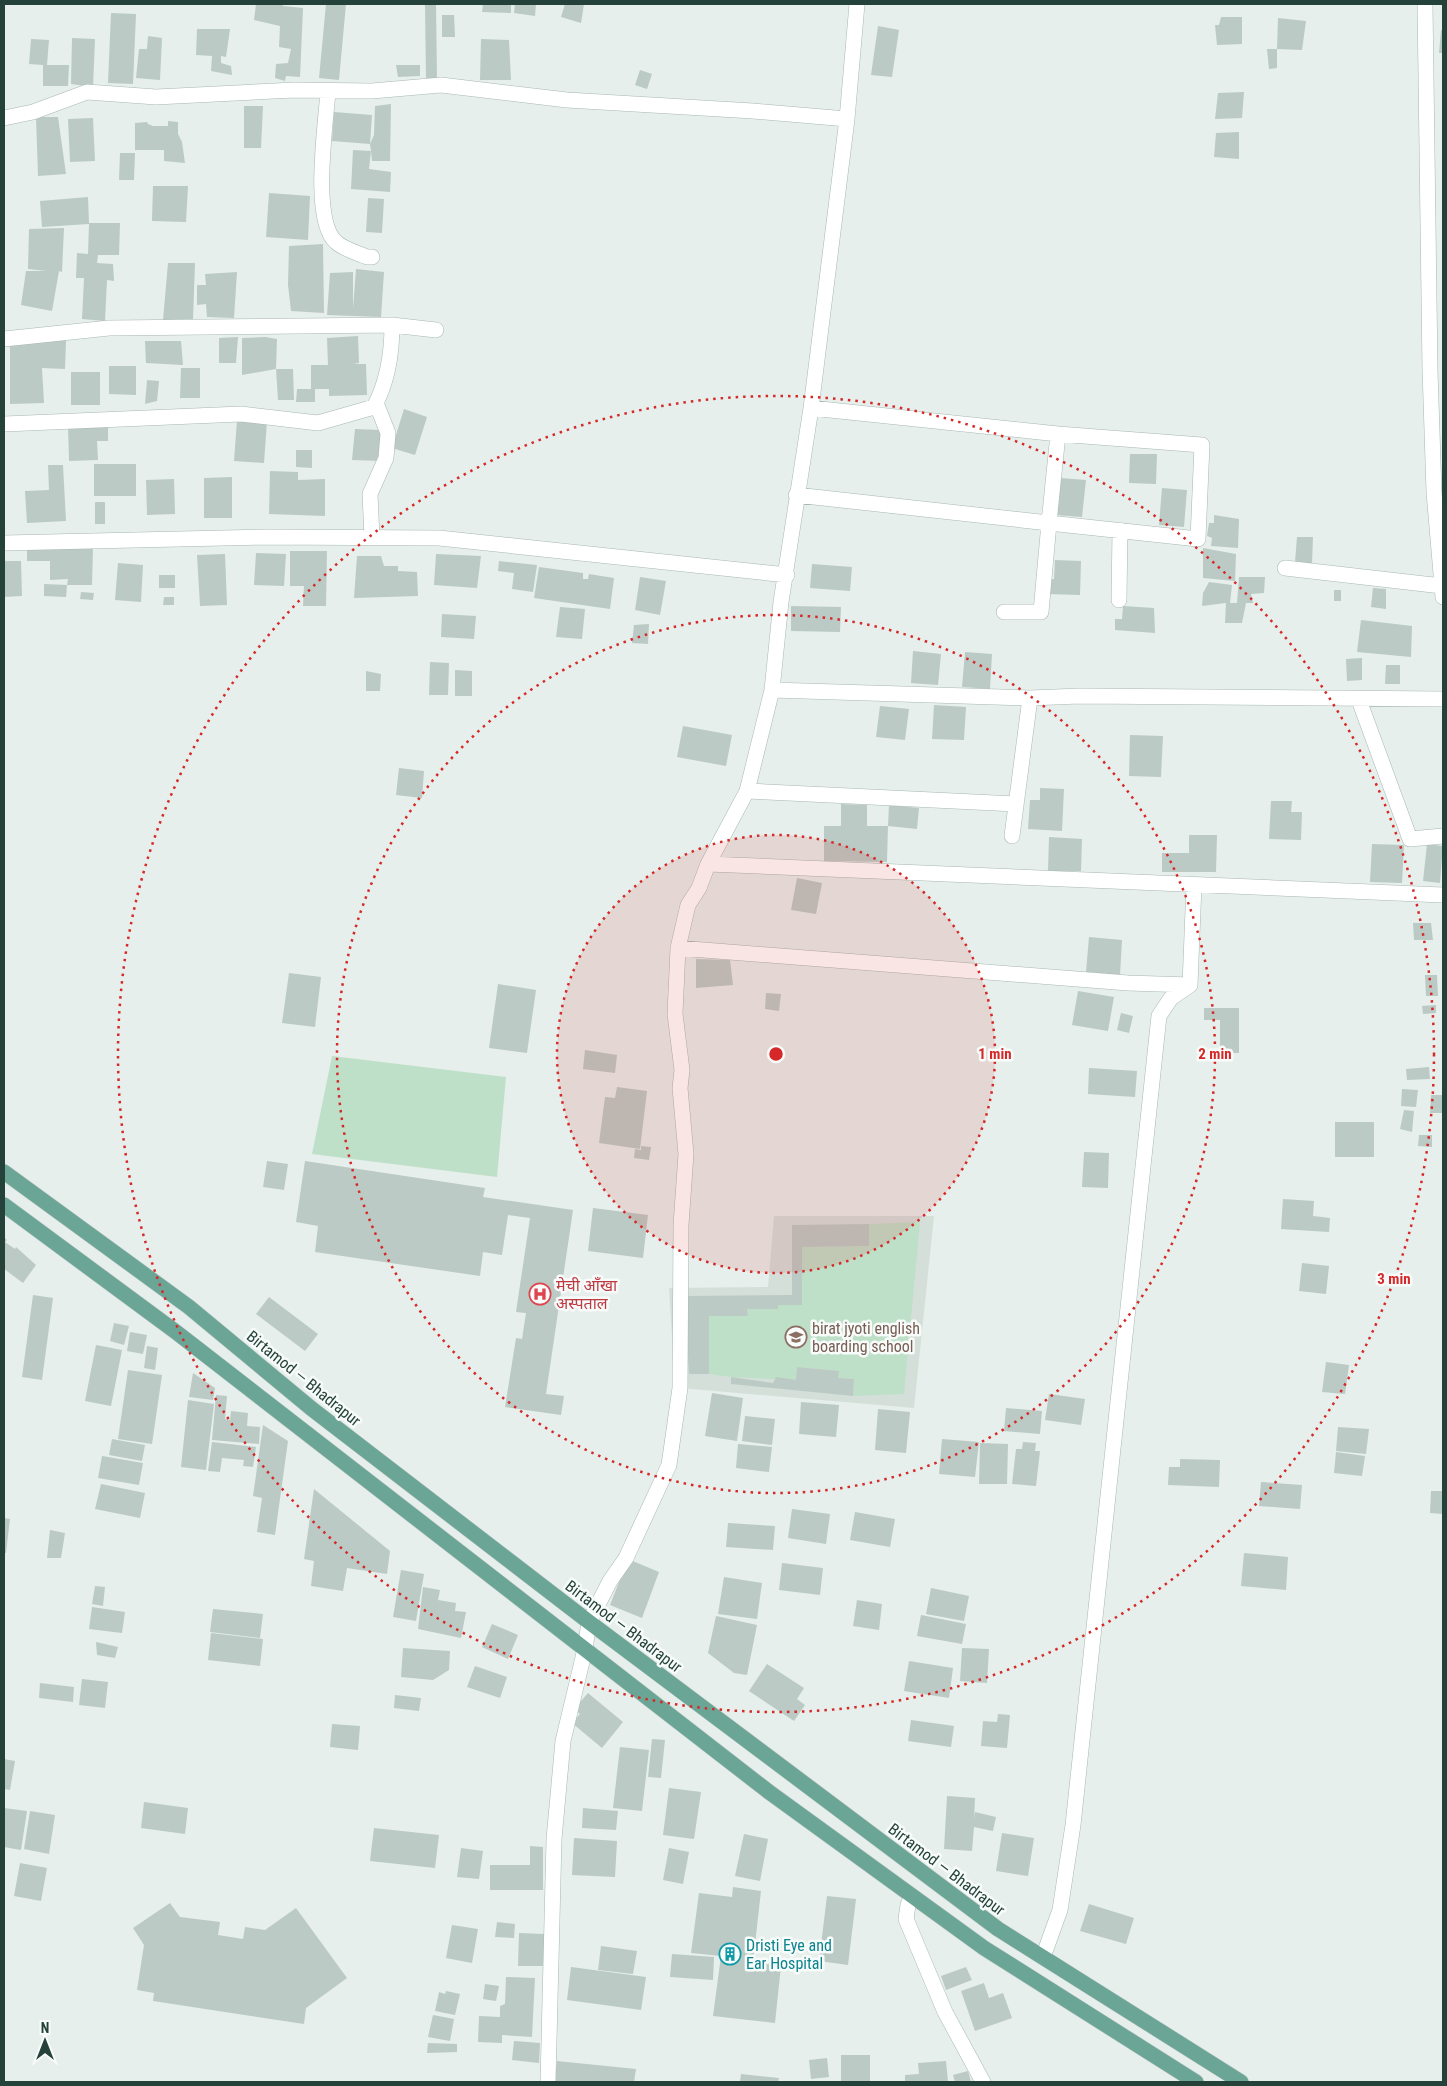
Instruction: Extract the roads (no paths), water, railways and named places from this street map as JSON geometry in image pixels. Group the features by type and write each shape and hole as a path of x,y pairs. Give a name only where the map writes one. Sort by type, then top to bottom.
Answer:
{"main road":[{"name":"Birtamod — Bhadrapur","path":"4,1172 189,1307 312,1409 588,1622 998,1929 1241,2082"},
{"path":"4,1205 176,1332 769,1792 984,1948 1196,2082"},
{"path":"295,1424 312,1409"},
{"path":"873,1867 886,1846"}],"street":[{"path":"548,2082 554,1839 563,1741 585,1649 588,1622 610,1581 626,1558 669,1465 680,1388 681,1225 686,1154 680,1088 682,1070 675,1014 678,948 688,905 699,888 708,864 747,791 772,690 781,602 796,495 811,408 847,119 857,4"},
{"path":"1285,568 1443,591 1425,4"},
{"path":"4,118 33,112 87,92 156,97 234,92 372,91 441,85 567,100 753,111 847,119"},
{"path":"328,91 321,186 324,221 335,242 367,257 372,257"},
{"path":"4,424 241,414 318,424 374,407 385,387 392,348 392,325"},
{"path":"4,339 108,328 392,325 436,330"},
{"path":"372,536 370,494 386,458 388,433 376,403"},
{"path":"796,495 1198,539 1202,445 1058,434 811,408"},
{"path":"1004,612 1041,612 1058,434"},
{"path":"1119,600 1120,530"},
{"path":"4,543 372,536 439,538 786,575"},
{"path":"772,690 1030,698 1080,696 1443,700"},
{"path":"1012,836 1030,698"},
{"path":"1359,700 1410,839 1443,836"},
{"path":"747,791 1016,804"},
{"path":"708,864 1443,895"},
{"path":"1190,985 1194,885"},
{"path":"678,948 1128,983 1190,985"},
{"path":"1042,1957 1060,1910 1073,1824 1159,1016 1171,998 1190,985"},
{"path":"912,1896 908,1905 906,1919 945,2012 983,2082"}],"place":[{"name":"मेची आँखा अस्पताल","path":"540,1294"},
{"name":"birat jyoti english boarding school","path":"796,1337"},
{"name":"Dristi Eye and Ear Hospital","path":"730,1954"}]}
